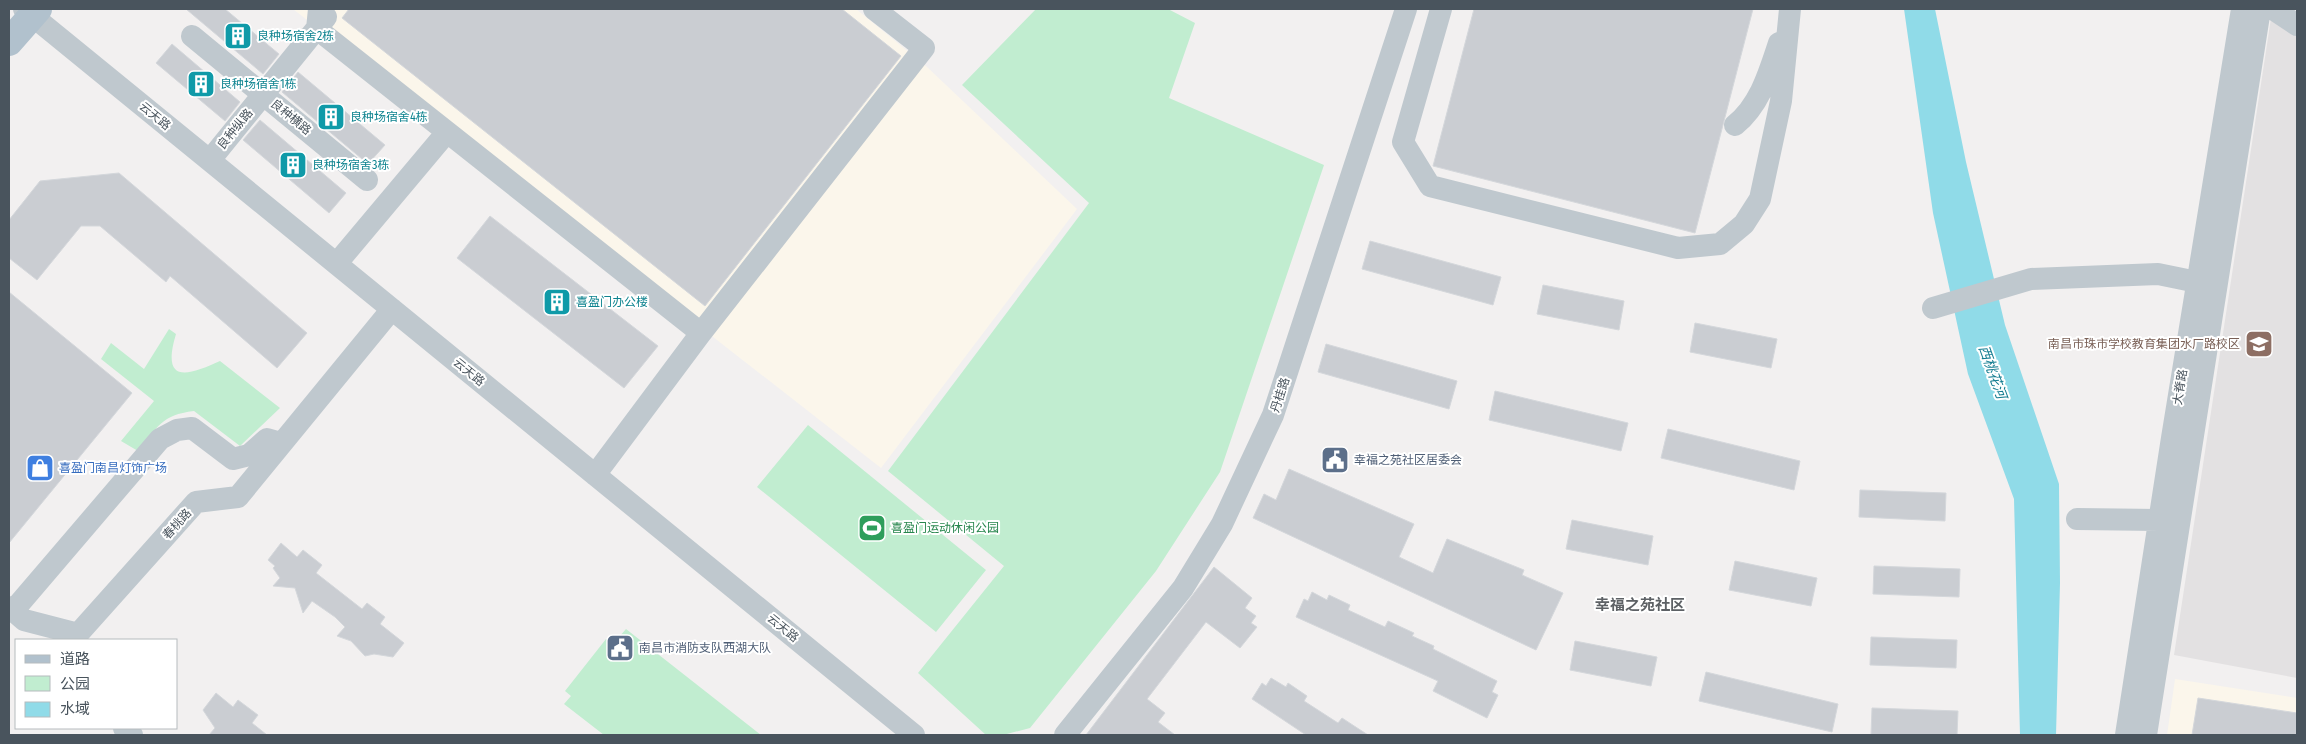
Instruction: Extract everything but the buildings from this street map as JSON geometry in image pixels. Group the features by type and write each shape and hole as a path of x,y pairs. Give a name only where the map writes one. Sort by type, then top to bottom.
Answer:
{"main road":[{"path":"9,42 32,11"}],"street":[{"name":"良种纵路","path":"210,160 263,94 318,19 332,9"},
{"path":"595,475 701,333 924,48 874,9"},
{"name":"丹桂路","path":"1065,735 1183,588 1222,524 1273,416 1406,9"},
{"path":"1441,9 1402,142 1430,186 1678,248 1720,244 1744,224 1760,198 1781,101 1789,9"},
{"path":"1735,125 1748,114 1756,101 1778,46 1789,9"},
{"name":"大脊路","path":"2126,735 2242,9"},
{"name":"大脊路","path":"2146,735 2260,9"},
{"path":"2273,9 2297,25"},
{"path":"2277,9 2297,19"},
{"name":"云天路","path":"32,11 210,160 914,735"},
{"path":"318,19 447,132 701,333"},
{"name":"良种横路","path":"192,36 367,180"},
{"path":"337,264 447,132"},
{"path":"1934,308 2026,280 2158,274 2197,282"},
{"name":"春桃路","path":"11,609 24,620 78,634 196,502 238,497 392,309"},
{"path":"11,609 160,440 177,430 192,428 233,459 249,455 267,439 282,443"},
{"path":"2077,519 2159,520"}],"shaded area":[{"path":"293,9 856,9 927,67 1077,209 881,468"},
{"name":"南昌市珠市学校教育集团水厂路校区","path":"2271,18 2297,33 2297,678 2174,655"},
{"path":"2175,679 2297,698 2297,735 2167,735"}],"green space":[{"path":"1036,9 1168,9 1195,23 1169,98 1324,165 1220,472 1156,571 1030,728 1003,735 986,735 918,673 1004,566 888,471 1089,203 962,85"},
{"path":"169,329 176,334 172,350 172,361 175,368 180,372 197,370 220,361 280,408 240,446 194,411 167,419 138,451 121,441 154,401 101,359 111,343 144,369"},
{"name":"喜盈门运动休闲公园","path":"808,425 986,570 936,632 757,487"},
{"path":"626,629 761,735 604,735 564,704 571,696 565,691 606,639 613,644"}],"water":[{"name":"西桃花河","path":"1904,9 1935,9 1966,162 2005,325 2059,484 2060,583 2056,735 2020,735 2014,499 1968,374 1933,213"}],"place":[{"name":"良种场宿舍2栋","path":"238,36"},
{"name":"良种场宿舍1栋","path":"201,84"},
{"name":"良种场宿舍4栋","path":"331,117"},
{"name":"良种场宿舍3栋","path":"293,165"},
{"name":"喜盈门办公楼","path":"557,302"},
{"name":"南昌市珠市学校教育集团水厂路校区","path":"2259,344"},
{"name":"幸福之苑社区居委会","path":"1335,460"},
{"name":"喜盈门南昌灯饰广场","path":"40,468"},
{"name":"喜盈门运动休闲公园","path":"872,528"},
{"name":"南昌市消防支队西湖大队","path":"620,648"}],"district":[{"name":"幸福之苑社区","path":"1640,605"}]}
